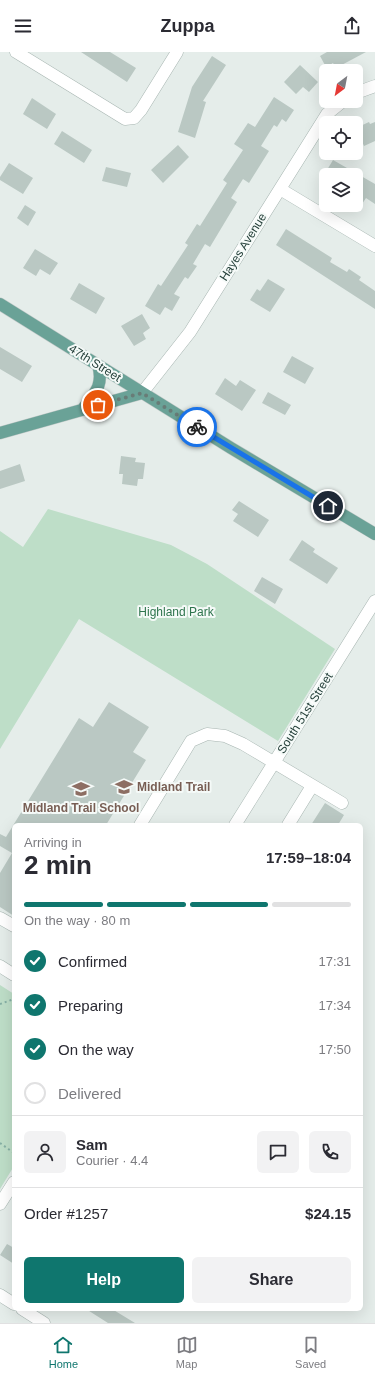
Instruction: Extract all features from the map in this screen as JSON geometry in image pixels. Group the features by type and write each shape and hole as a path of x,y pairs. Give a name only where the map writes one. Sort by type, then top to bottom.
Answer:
{"main road":[{"name":"47th Street","path":"0,304 142,393 375,534"},
{"path":"83,409 97,389 101,379 98,365"},
{"path":"0,433 142,393"}],"street":[{"path":"16,52 125,119 134,118 141,110 177,52"},
{"path":"363,90 375,86"},
{"name":"Hayes Avenue","path":"142,393 190,332 327,114 334,108"},
{"path":"280,189 375,246"},
{"name":"South 51st Street","path":"236,823 375,601"},
{"path":"141,823 192,741 207,734 225,736 243,744 342,803"},
{"path":"289,823 312,786"},
{"path":"0,918 12,925"},
{"path":"0,966 12,974"},
{"path":"0,1204 12,1185"},
{"path":"0,1295 12,1303"},
{"path":"25,1311 44,1323"}],"path":[{"path":"0,1004 12,1000"},
{"path":"0,1143 12,1152"}],"green space":[{"name":"Highland Park","path":"48,509 171,545 207,564 335,649 278,741 79,619 0,749 0,531 23,547"},
{"path":"0,985 12,993 12,1169 0,1189"}],"building":[{"path":"81,52 110,52 136,68 127,82"},
{"path":"327,52 366,52 344,64 324,64 320,56"},
{"path":"212,56 226,65 203,101 206,102 195,138 178,132 192,87"},
{"path":"300,65 318,82 309,92 303,87 296,94 284,82"},
{"path":"274,97 294,110 286,122 282,119 277,127 274,125 261,146 269,151 249,183 243,179 231,198 237,202 210,247 205,244 193,264 197,266 188,279 185,277 174,294 180,297 172,311 165,307 160,315 145,306 158,284 161,286 188,245 185,243 197,224 200,226 227,183 223,180 243,150 234,144 248,123 255,127"},
{"path":"32,98 56,114 47,129 23,114"},
{"path":"369,122 370,124 375,122 375,141 364,146 363,144 363,125"},
{"path":"62,131 92,150 84,163 54,144"},
{"path":"178,145 189,157 163,183 151,170"},
{"path":"333,160 347,168 328,168"},
{"path":"9,163 33,178 23,194 0,180 0,177"},
{"path":"106,167 131,173 127,187 102,181"},
{"path":"363,177 375,184 375,204 366,198 363,202"},
{"path":"25,205 36,212 28,226 17,218"},
{"path":"286,229 332,258 330,262 347,272 349,269 361,277 359,280 375,291 375,309 276,245"},
{"path":"35,249 58,263 50,275 40,269 36,276 23,268"},
{"path":"268,279 285,289 270,312 250,300 257,289 260,291"},
{"path":"79,283 105,298 96,314 70,299"},
{"path":"142,314 150,328 143,333 146,339 134,346 121,326"},
{"path":"0,347 32,366 22,382 0,369"},
{"path":"292,356 314,368 305,384 283,372"},
{"path":"225,378 236,386 240,380 256,390 242,411 215,394"},
{"path":"268,392 291,405 285,415 262,403"},
{"path":"121,456 136,458 135,462 145,463 143,479 138,479 137,486 122,484 123,474 119,474"},
{"path":"20,464 25,481 0,489 0,471"},
{"path":"239,501 269,520 258,537 233,521 238,514 232,510"},
{"path":"302,540 315,549 313,552 338,568 327,584 289,560"},
{"path":"262,577 283,589 275,604 254,591"},
{"path":"109,702 149,727 133,752 146,760 107,823 15,823 79,718 93,727"},
{"path":"325,803 344,815 339,823 312,823"},
{"path":"12,827 12,853 0,846 0,834 6,837"},
{"path":"12,853 12,915 0,907 0,873"},
{"path":"7,1244 12,1247 12,1263 0,1255"},
{"path":"89,1311 115,1311 135,1323 108,1323"}],"way so far":[{"path":"98,405 142,393 197,427"}],"place":[{"name":"Midland Trail","path":"124,787"},
{"name":"Midland Trail School","path":"81,789"}],"route":[{"path":"197,427 328,506"}]}
